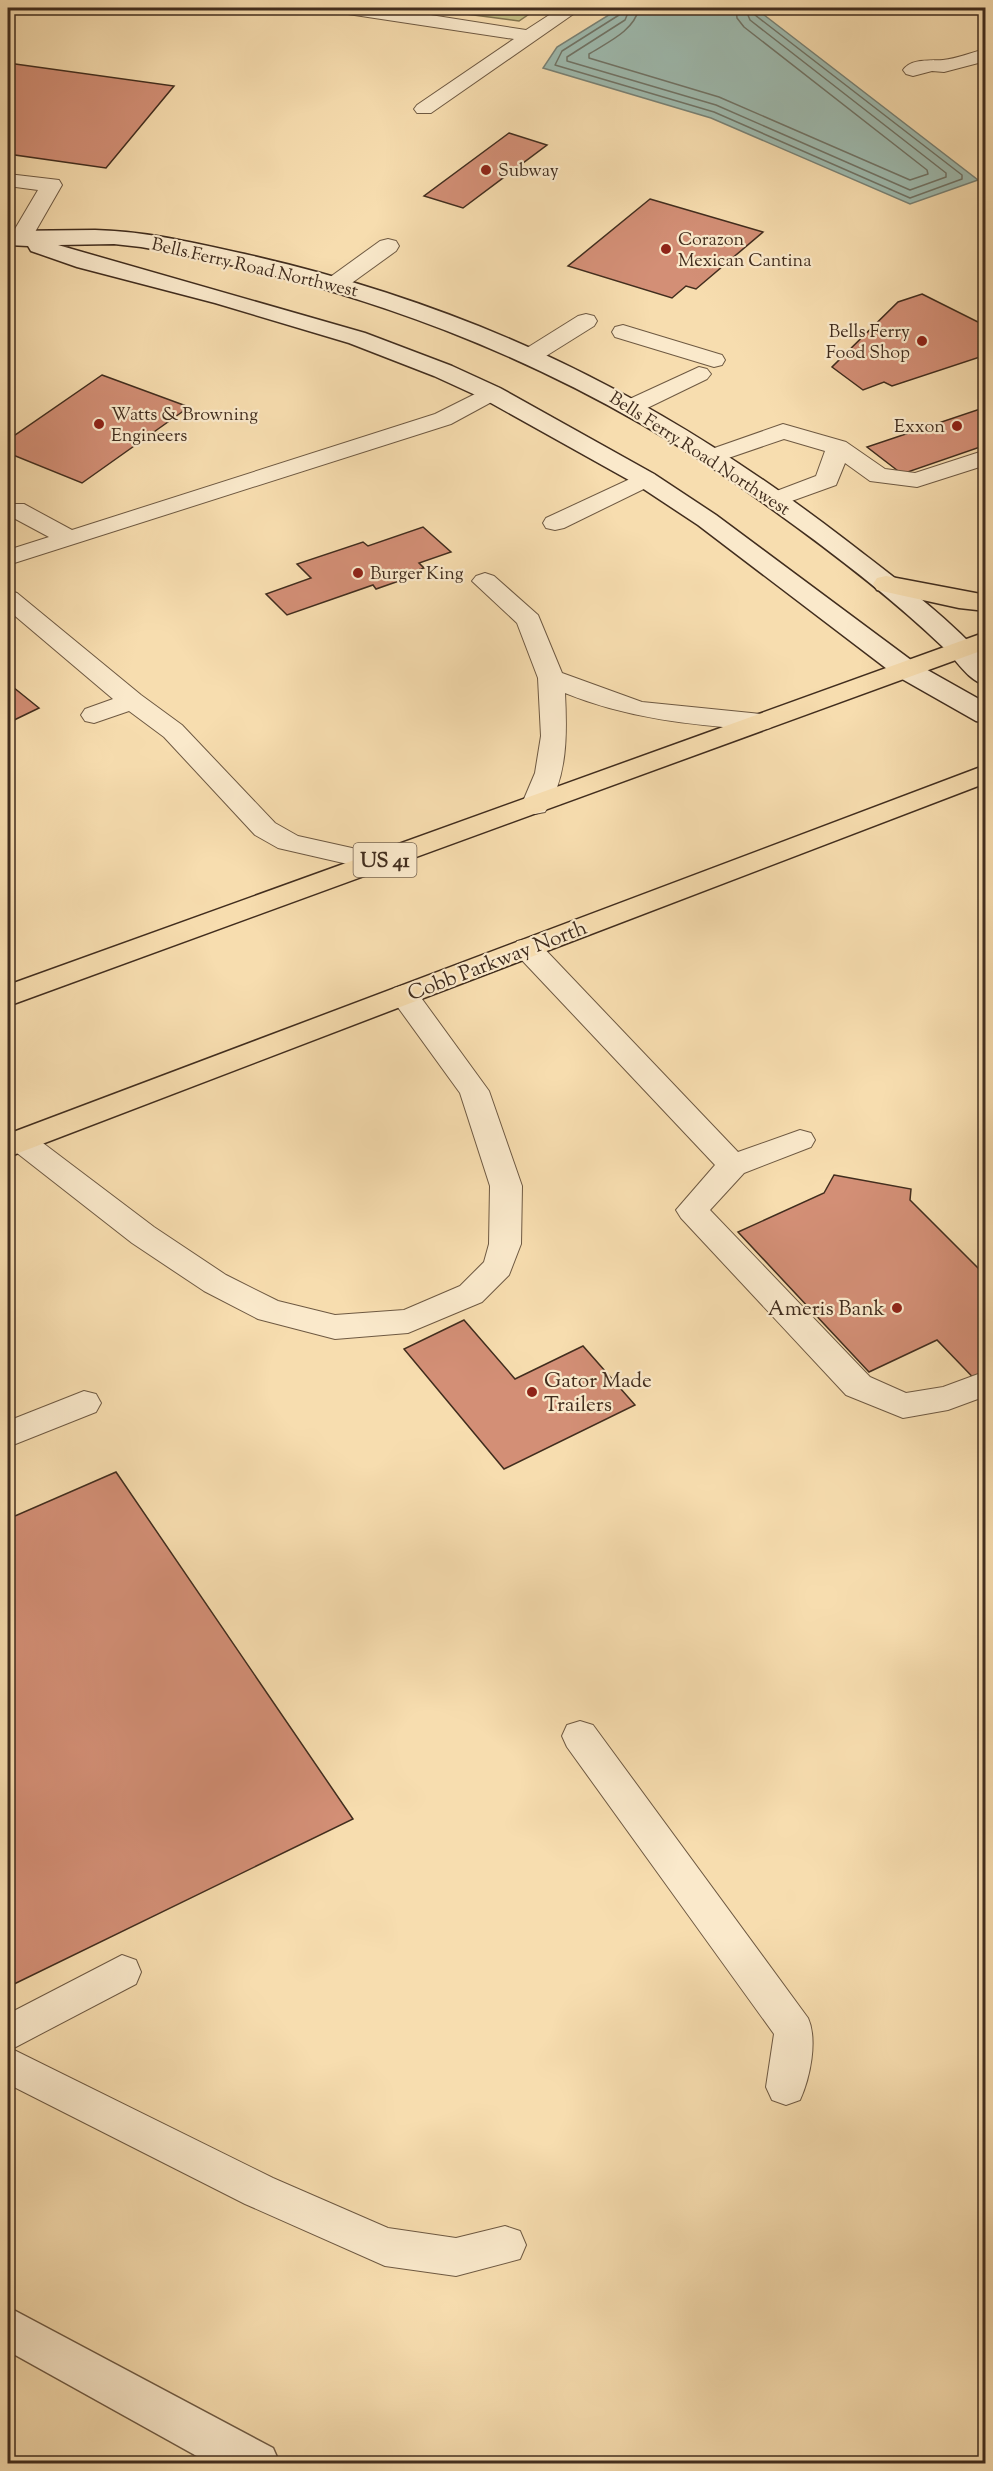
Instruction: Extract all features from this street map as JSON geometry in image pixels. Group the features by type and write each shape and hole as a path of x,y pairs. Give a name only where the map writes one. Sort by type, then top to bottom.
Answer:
{"main road":[{"name":"Bells Ferry Road Northwest","path":"14,238 107,237 138,240 243,261 334,285 438,318 530,356 631,407 775,500 886,584 974,644 986,676"},
{"name":"Bells Ferry Road Northwest","path":"14,238 85,262 223,298 357,338 421,362 491,393 645,479 707,520 905,669 986,715"},
{"path":"886,584 959,600 986,603"},
{"name":"US 41","path":"8,996 974,644"},
{"name":"Cobb Parkway North","path":"14,1144 986,773"},
{"path":"8,2328 257,2463"}],"lane":[{"path":"348,8 498,29 529,36"},
{"path":"424,109 572,8"},
{"path":"986,49 977,47 932,58 922,68 944,66 986,55"},
{"path":"8,180 51,185 14,238"},
{"path":"334,285 388,246"},
{"path":"530,356 586,321"},
{"path":"622,332 706,367 631,407"},
{"path":"8,558 443,419 491,393"},
{"path":"711,457 783,431 838,447 879,476 917,480 986,457"},
{"path":"775,500 826,480 838,447"},
{"path":"555,523 645,479"},
{"path":"15,509 69,538"},
{"path":"485,581 529,621 551,678 554,736 548,774 534,806"},
{"path":"8,598 132,701 173,730 265,829 288,842 306,848 378,862"},
{"path":"551,678 598,697 640,710 689,717 761,722"},
{"path":"94,715 132,701"},
{"path":"527,948 734,1166"},
{"path":"14,1144 215,1283 269,1311 335,1327 408,1321 471,1294 498,1267 505,1244 506,1186 474,1091 404,995"},
{"path":"800,1140 734,1166 692,1210 858,1386 903,1406 948,1398 981,1385"},
{"path":"8,1435 84,1403"},
{"path":"580,1736 794,2030 786,2087"},
{"path":"8,2033 122,1972"},
{"path":"8,2065 259,2191 386,2247 456,2257 505,2245"}],"shaded area":[{"path":"420,8 538,8 519,21"}],"water":[{"path":"620,8 755,8 978,180 910,204 711,118 543,68 557,47"}],"building":[{"path":"8,63 174,86 106,168 8,154"},
{"name":"Subway","path":"509,133 547,145 463,208 424,196"},
{"name":"Corazon Mexican Cantina","path":"650,199 763,232 696,289 686,286 672,298 568,266"},
{"name":"Bells Ferry Food Shop","path":"922,294 986,326 986,355 892,386 884,382 863,390 832,367 898,302"},
{"name":"Watts & Browning Engineers","path":"102,375 189,407 82,483 8,453 8,440"},
{"name":"Exxon","path":"986,407 986,445 902,474 867,447"},
{"name":"Burger King","path":"423,527 451,552 419,563 424,568 395,578 399,581 376,589 373,585 287,615 266,594 311,578 297,564 363,542 368,546"},
{"path":"8,683 39,708 8,723"},
{"name":"Ameris Bank","path":"834,1175 911,1189 910,1200 986,1276 986,1391 937,1340 869,1372 738,1232 824,1193"},
{"name":"Gator Made Trailers","path":"464,1320 515,1379 583,1346 635,1405 504,1469 404,1349"},
{"path":"116,1472 353,1819 8,1987 8,1519"}],"place":[{"name":"Subway","path":"486,170"},
{"name":"Corazon Mexican Cantina","path":"666,249"},
{"name":"Bells Ferry Food Shop","path":"922,341"},
{"name":"Watts & Browning Engineers","path":"99,424"},
{"name":"Exxon","path":"957,426"},
{"name":"Burger King","path":"358,573"},
{"name":"Ameris Bank","path":"897,1308"},
{"name":"Gator Made Trailers","path":"532,1392"}]}
